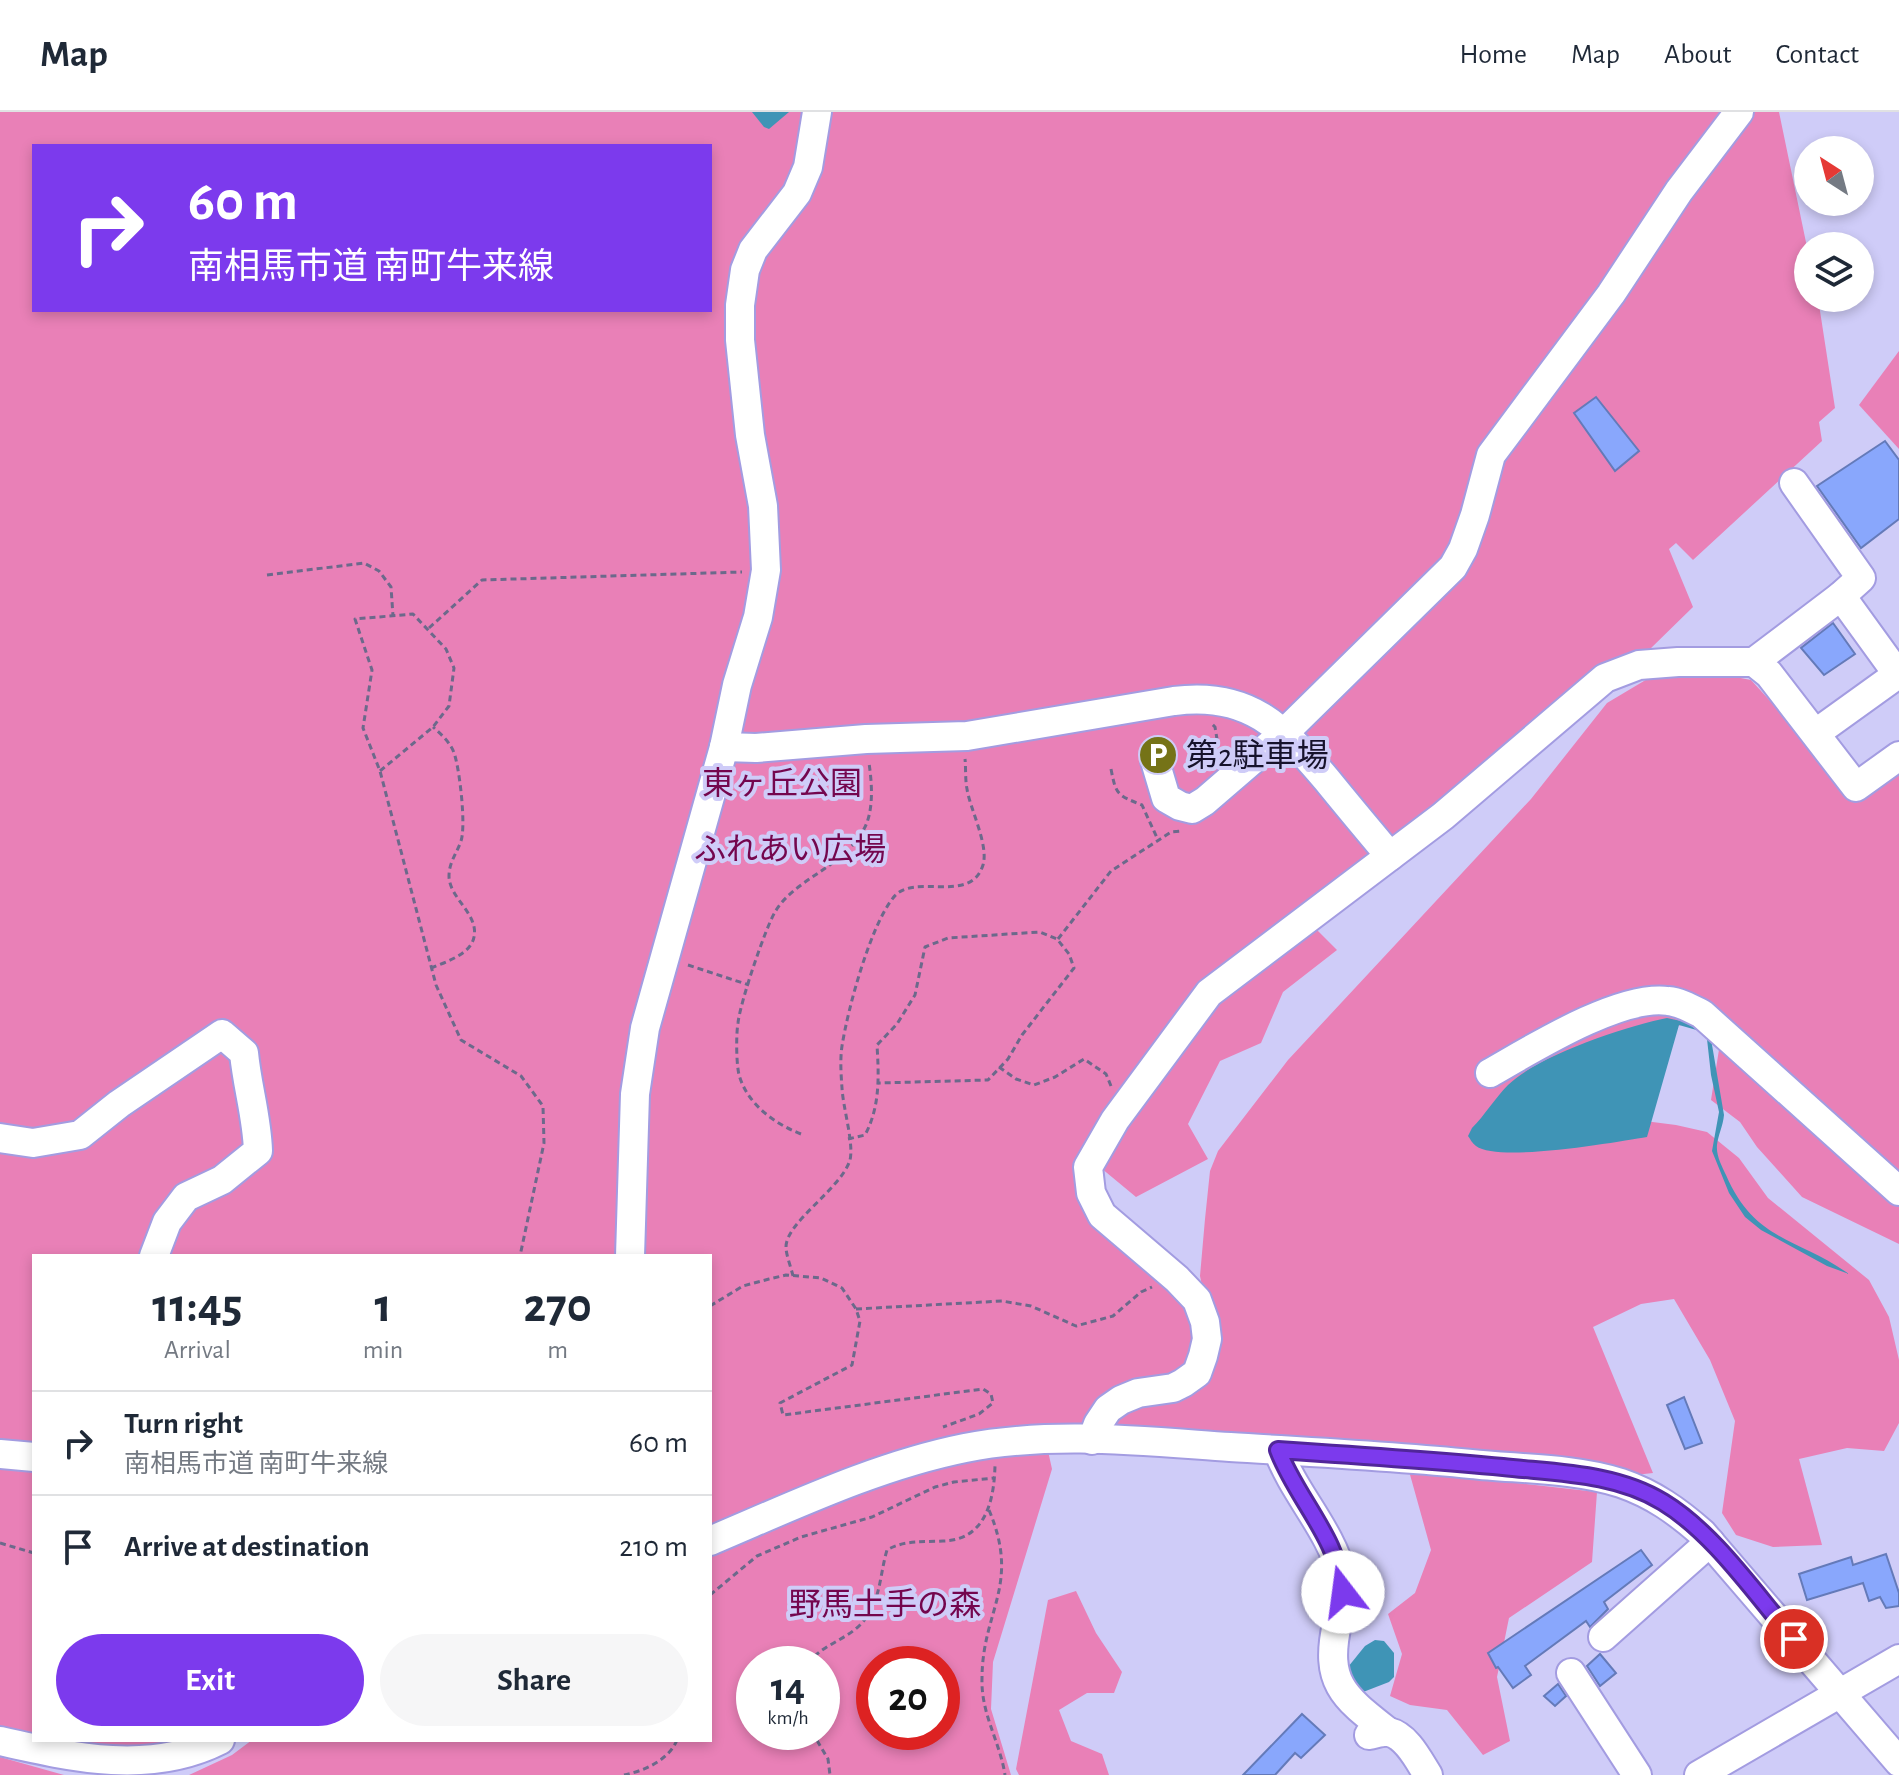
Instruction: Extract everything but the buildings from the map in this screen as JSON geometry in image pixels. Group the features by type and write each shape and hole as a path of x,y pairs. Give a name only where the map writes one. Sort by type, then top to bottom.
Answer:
{"street":[{"path":"630,1254 635,1094 645,1028 724,747 737,685 758,617 766,570 763,506 744,384 740,305 745,270 753,250 797,193 808,167 817,112"},
{"path":"1155,761 1166,798 1192,809 1285,732 1453,567 1475,515 1491,455 1611,294 1679,191 1739,112"},
{"path":"1092,1440 1108,1409 1121,1400 1138,1393 1173,1388 1197,1373 1207,1339 1197,1300 1102,1215 1091,1193 1088,1167 1118,1115 1209,993 1443,816 1605,678 1639,665 1754,662 1861,578 1794,483"},
{"path":"1816,733 1898,675 1841,596"},
{"path":"1754,662 1769,674 1856,787 1899,756"},
{"path":"724,747 756,748 866,739 967,736 1198,698 1239,705 1285,732 1390,856"},
{"path":"1490,1073 1570,1028 1624,1006 1666,1000 1702,1014 1899,1191"},
{"path":"0,1138 33,1143 80,1135 119,1104 222,1034 244,1053 247,1086 257,1122 258,1151 222,1180 186,1197 167,1222 155,1254"},
{"path":"712,1540 879,1470 952,1451 1048,1438 1438,1460 1603,1479 1618,1482 1663,1502 1710,1542 1899,1762"},
{"path":"1278,1450 1326,1538 1342,1577 1343,1592 1334,1642 1336,1681 1378,1733 1407,1745 1428,1775"},
{"path":"0,1454 32,1457"},
{"path":"1603,1637 1710,1542"},
{"path":"1699,1775 1899,1659"},
{"path":"1571,1673 1637,1775"},
{"path":"0,1741 132,1770 168,1763 201,1752 217,1742"}],"path":[{"path":"267,575 364,563 379,571 391,587 393,616"},
{"path":"429,628 482,580 766,570"},
{"path":"380,771 433,727 449,706 454,668 446,649 413,614 355,619 372,670 363,728 380,771 436,985 461,1040 521,1076 543,1106 544,1143 520,1254"},
{"path":"431,968 468,949 474,936 473,923 453,894 449,876 465,820 456,757 450,745 433,727"},
{"path":"793,1276 785,1245 791,1231 843,1176 851,1158 842,1092 841,1048 868,948 880,917 895,894 912,886 961,885 975,878 983,864 982,844 966,787 967,736"},
{"path":"801,1134 787,1129 760,1110 739,1077 738,1021 776,911 799,889 842,858 866,828 873,787 866,739"},
{"path":"1111,769 1115,791 1142,805 1158,840"},
{"path":"1057,939 1111,871 1171,832 1193,830"},
{"path":"848,1139 865,1135 873,1120 879,1083 877,1045 897,1024 915,995 925,947 948,938 1040,932 1057,939 1069,954 1074,968 988,1080 879,1083"},
{"path":"664,961 681,962 749,985"},
{"path":"999,1067 1016,1079 1034,1085 1055,1077 1073,1063 1084,1059 1106,1074 1112,1091 1109,1104 1118,1115"},
{"path":"856,1309 1002,1301 1031,1306 1076,1326 1113,1316 1170,1273"},
{"path":"712,1305 743,1286 793,1276 832,1282 842,1288 860,1321 852,1365 780,1403 783,1415 983,1389 991,1394 993,1403 985,1411 940,1429"},
{"path":"828,1646 859,1626 872,1607 881,1587 887,1550 907,1542 965,1537 979,1524 989,1510 994,1478 993,1444"},
{"path":"712,1593 757,1556 801,1537 872,1517 935,1487 994,1478"},
{"path":"989,1510 997,1529 1003,1575 983,1661 983,1697 1005,1775"},
{"path":"0,1543 32,1552"},
{"path":"624,1775 641,1771 662,1758 676,1742"},
{"path":"823,1750 828,1759 830,1775"}],"green space":[{"name":"東ヶ丘公園","path":"0,112 1779,112 1794,184 1794,216 1801,216 1804,232 1794,232 1794,312 1820,312 1835,408 1819,422 1822,441 1693,560 1676,543 1669,549 1693,607 1603,695 1314,927 1337,950 1283,992 1261,1043 1220,1061 1188,1124 1208,1159 1136,1197 1101,1168 1102,1191 1112,1211 1204,1295 1200,1276 1210,1171 1218,1151 1288,1060 1531,799 1607,703 1654,675 1725,675 1751,680 1853,792 1899,763 1899,1244 1802,1197 1757,1147 1740,1122 1711,1100 1724,1018 1658,1029 1629,1119 1707,1132 1739,1158 1768,1198 1869,1280 1889,1317 1899,1360 1899,1423 1884,1451 1847,1448 1799,1459 1822,1545 1773,1547 1736,1535 1722,1513 1735,1421 1710,1360 1674,1299 1641,1304 1593,1327 1653,1473 1635,1475 1049,1430 712,1528 712,1254 32,1254 32,1735 0,1728"},
{"path":"1899,351 1899,449 1859,405"},
{"name":"野馬土手の森","path":"1048,1451 1052,1469 993,1662 991,1709 1011,1775 189,1775 232,1755 249,1742 712,1742 712,1553 844,1497 957,1463"},
{"path":"1409,1471 1597,1492 1592,1562 1509,1618 1497,1677 1510,1741 1483,1755 1447,1710 1410,1705 1390,1696 1402,1654 1388,1614 1415,1593 1431,1550"},
{"path":"1076,1591 1096,1633 1122,1672 1114,1693 1087,1693 1059,1710 1071,1741 1102,1754 1109,1775 1019,1775 1016,1769 1048,1600"},
{"path":"67,1742 184,1742 136,1754"},
{"path":"0,1757 64,1775 0,1775"}],"water":[{"path":"752,112 789,112 769,129"},
{"path":"1667,1018 1695,1024 1711,1039 1724,1115 1717,1153 1737,1197 1764,1226 1849,1274 1827,1266 1761,1230 1745,1217 1729,1193 1712,1151 1719,1112 1707,1039 1700,1031 1679,1025 1647,1137 1558,1150 1508,1152 1489,1151 1476,1146 1468,1136 1508,1085 1539,1063 1606,1035"},
{"path":"1375,1640 1384,1641 1394,1653 1394,1677 1358,1694 1352,1690 1348,1667 1365,1646"}],"place":[{"name":"第2駐車場","path":"1158,755"}],"route":[{"path":"1343,1592 1335,1557 1278,1450 1438,1460 1583,1475 1618,1482 1663,1502 1702,1533 1794,1639"}],"park label":[{"name":"ふれあい広場","path":"790,849"}]}
